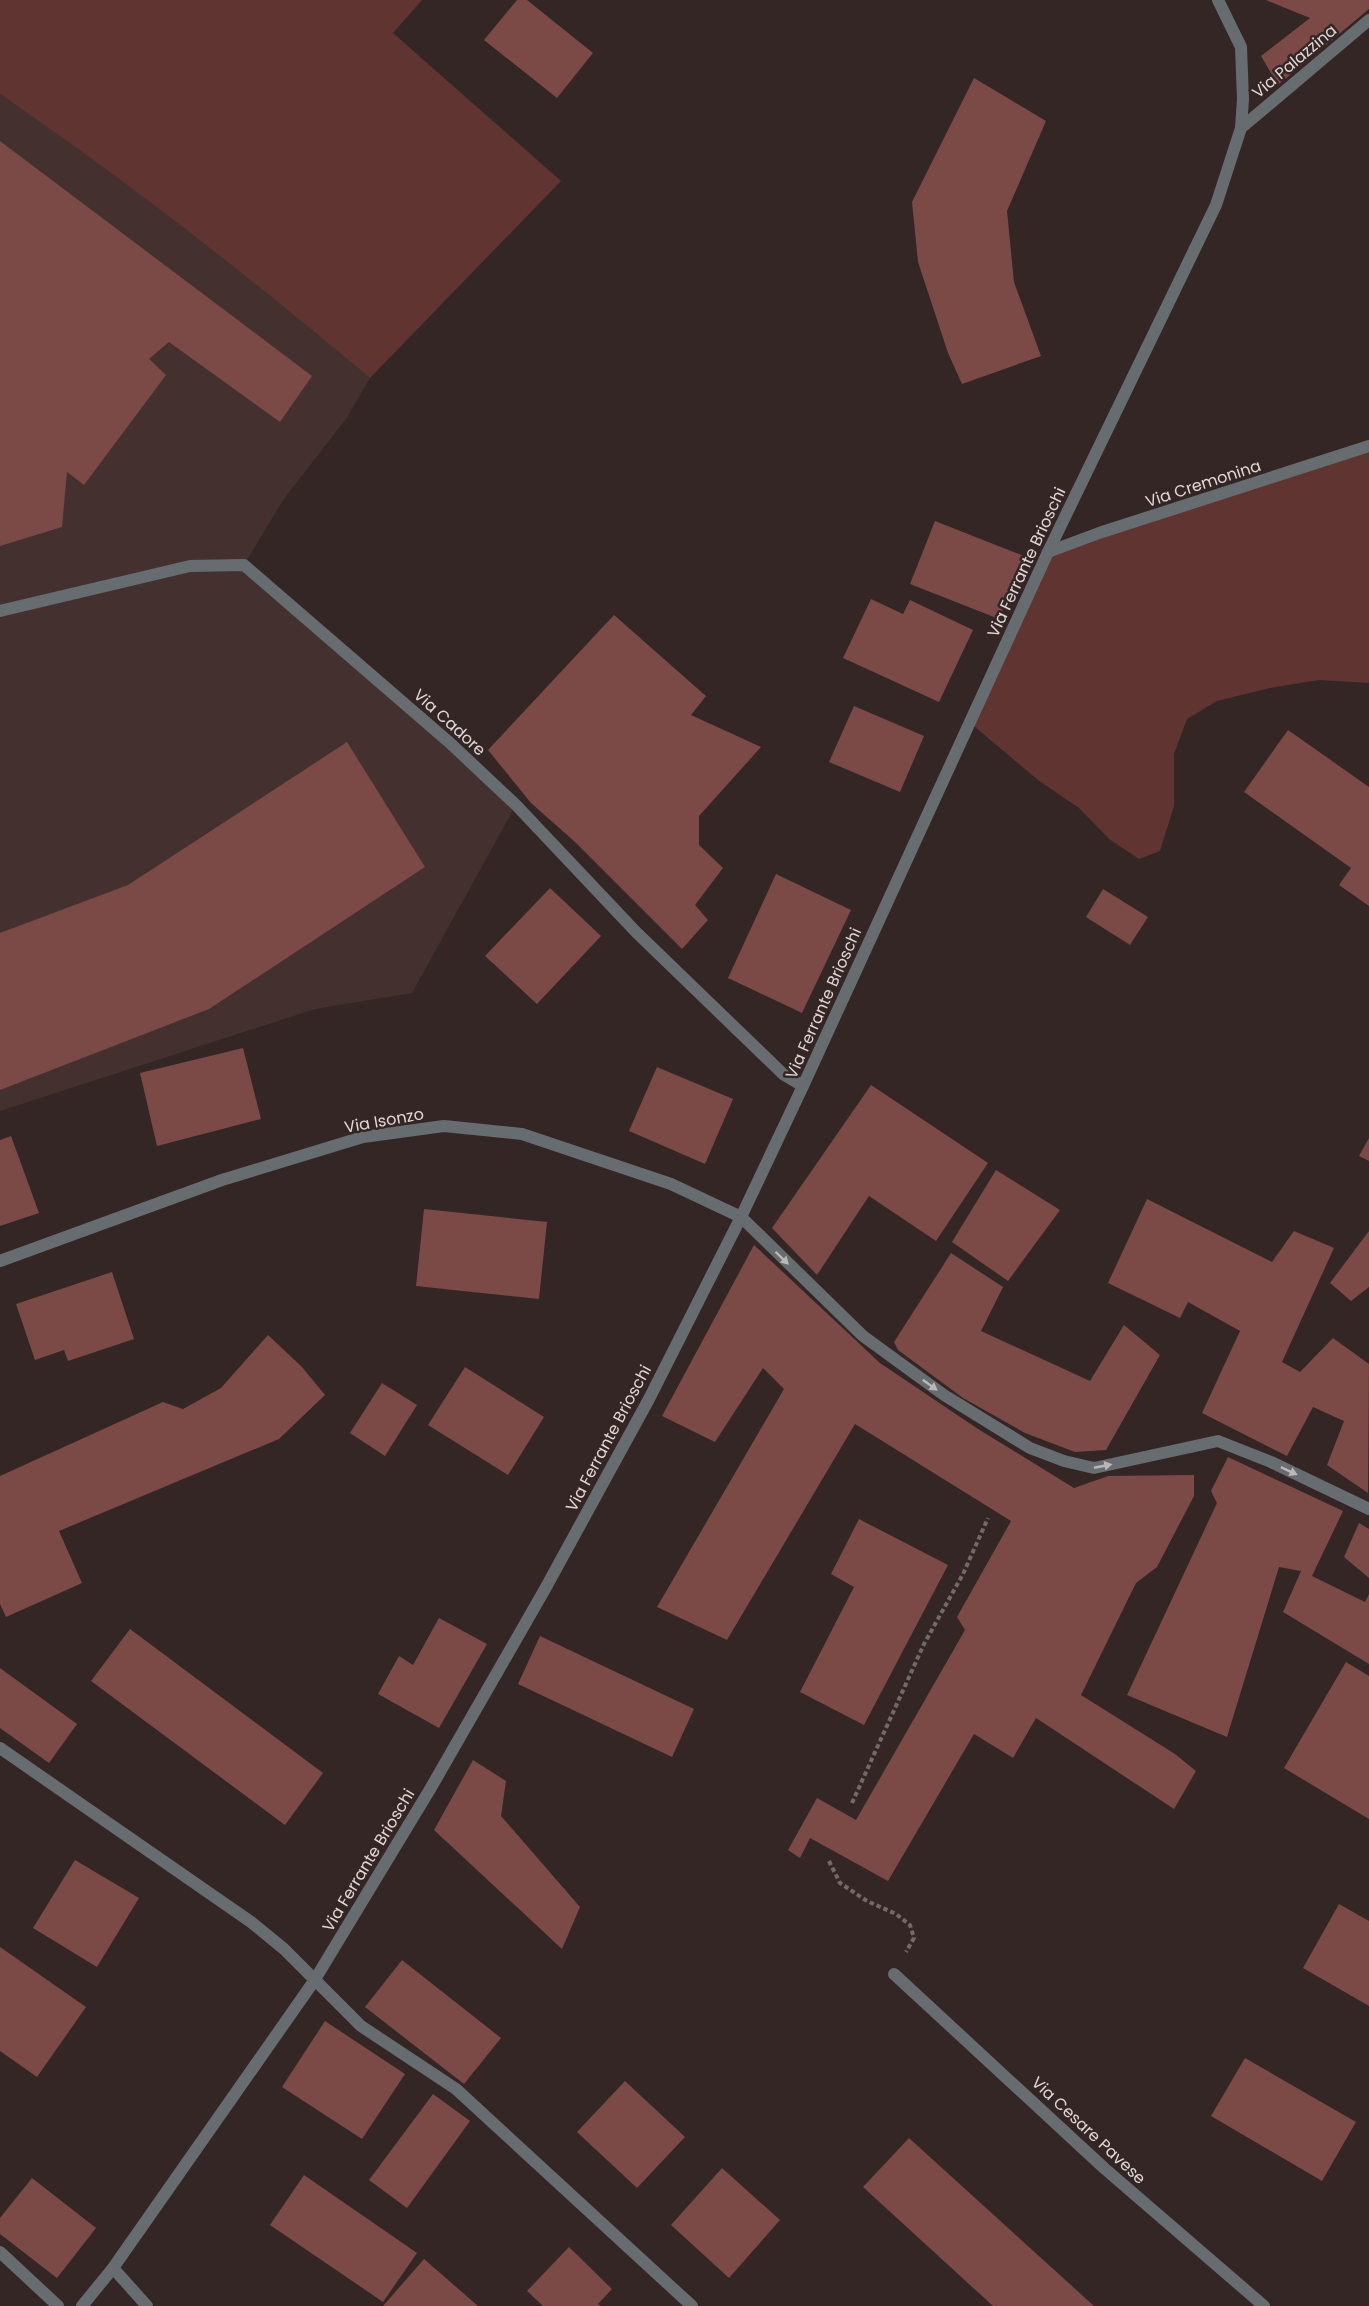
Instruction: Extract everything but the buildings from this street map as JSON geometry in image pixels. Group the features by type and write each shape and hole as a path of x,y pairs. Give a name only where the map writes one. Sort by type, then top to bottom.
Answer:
{"street":[{"name":"Via Ferrante Brioschi","path":"82,2306 113,2268 314,1981 429,1791 545,1589 649,1399 741,1217 1048,552 1216,206 1241,128 1243,99 1241,47 1218,0"},
{"name":"Via Palazzina","path":"1241,128 1369,20"},
{"name":"Via Cremonina","path":"1048,552 1369,446"},
{"name":"Via Cadore","path":"0,611 190,566 244,565 450,742 516,805 636,932 783,1074 803,1086"},
{"name":"Via Isonzo","path":"0,1261 222,1180 363,1137 444,1126 522,1134 672,1184 741,1217 863,1336 944,1395 1030,1448 1064,1461 1094,1468 1218,1441 1271,1462 1369,1509"},
{"path":"0,1748 251,1922 284,1949 362,2026 456,2089 692,2306"},
{"name":"Via Cesare Pavese","path":"894,1974 1104,2168 1264,2306"},
{"path":"0,2252 58,2306"},
{"path":"113,2268 147,2306"}],"path":[{"path":"852,1803 924,1644 963,1574 988,1518"},
{"path":"829,1861 840,1883 867,1901 896,1914 910,1925 914,1938 894,1974"}],"shaded area":[{"path":"0,0 422,0 393,33 561,181 370,378 189,232 96,161 0,94"},
{"path":"0,94 89,154 280,302 370,378 346,419 283,500 244,565 516,805 412,993 315,1009 0,1111"},
{"path":"1369,446 1369,683 1319,680 1270,688 1217,701 1187,719 1174,754 1174,806 1160,851 1139,859 1109,839 1079,808 1038,780 969,722 1048,552"}]}
